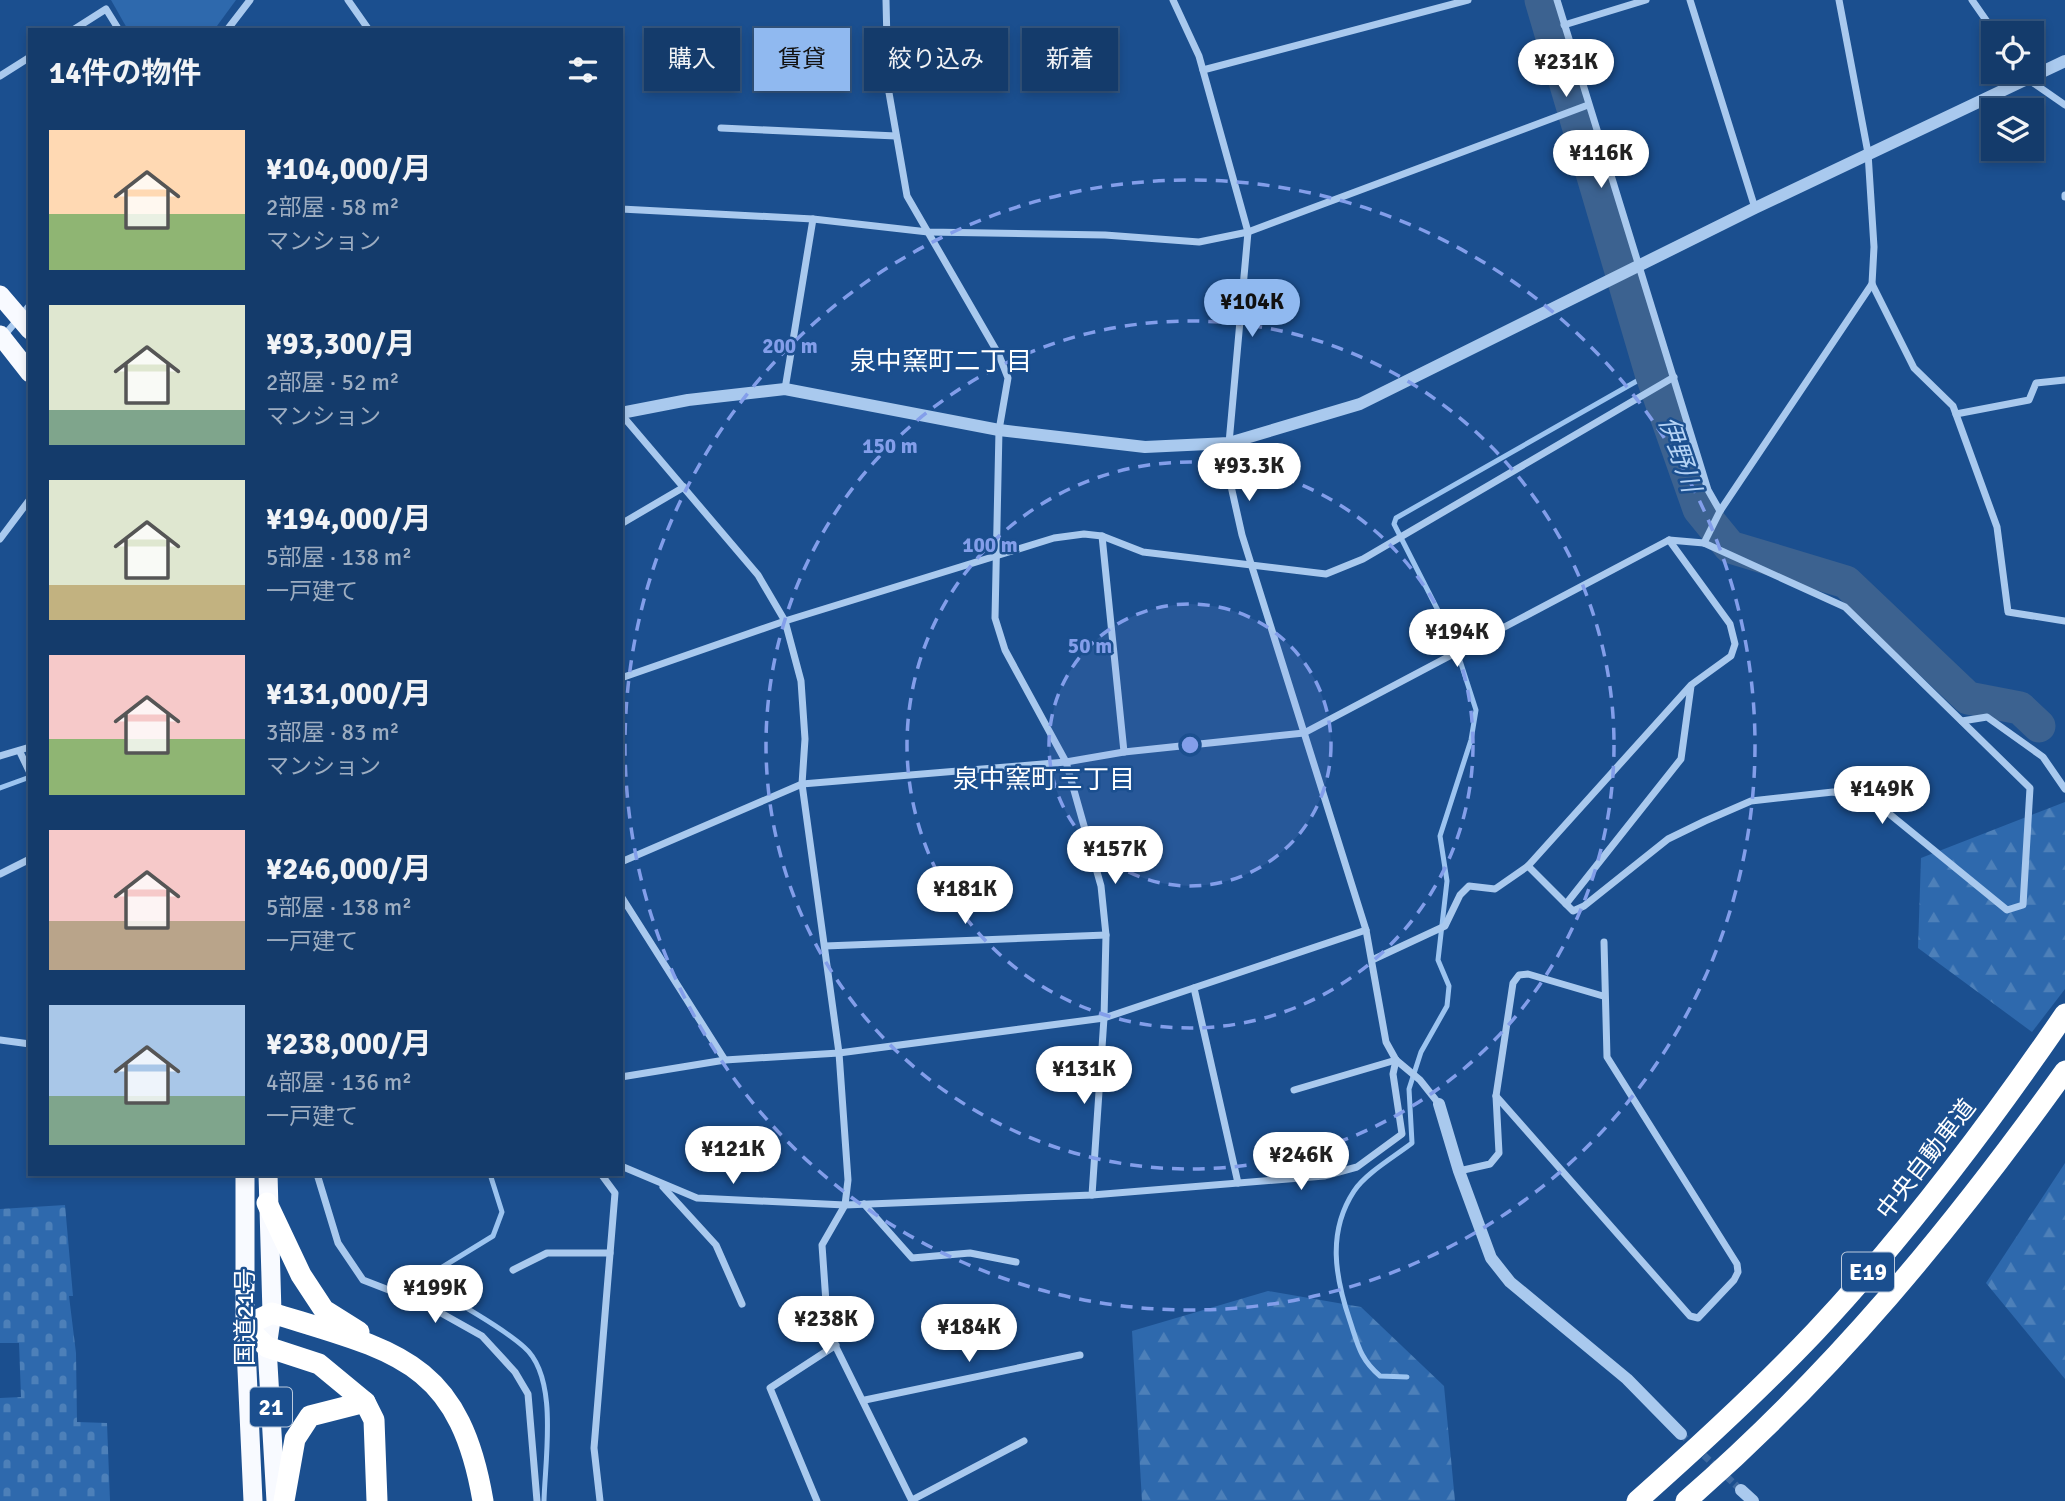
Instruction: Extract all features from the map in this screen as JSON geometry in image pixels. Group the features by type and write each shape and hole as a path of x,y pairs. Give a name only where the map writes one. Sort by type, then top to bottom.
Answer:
{"highway":[{"path":"0,295 27,318"},
{"path":"1,338 28,371"},
{"name":"中央自動車道","path":"1637,1501 1733,1414 1815,1331 1897,1239 1976,1139 2065,1014"},
{"name":"E19","path":"1686,1501 1749,1446 1831,1363 1924,1259 2003,1158 2065,1071"},
{"name":"国道21号","path":"246,1176 245,1326 253,1501"},
{"name":"国道21号","path":"268,1176 272,1313 267,1347 276,1501"},
{"path":"267,1203 301,1275 324,1310 420,1372 450,1405 462,1422 476,1461 483,1501"},
{"path":"377,1501 374,1420 365,1402 319,1364 267,1347 245,1326 272,1313 381,1346"},
{"path":"284,1501 295,1439 310,1416 365,1402"}],"street":[{"path":"229,28 250,0"},
{"path":"348,0 368,28"},
{"path":"886,0 888,87 907,196 999,355 1008,378 999,430 995,618 1005,650 1066,762 1101,886 1106,935 1104,1018 1092,1195"},
{"path":"1173,0 1203,69 1248,232 1229,443 1231,486 1252,567 1366,930 1386,1041 1396,1060 1420,1080 1439,1104 1459,1171 1491,1258 1510,1282 1627,1378 1681,1434"},
{"path":"1203,69 1468,0"},
{"path":"1557,0 1708,490 1720,511"},
{"path":"1564,25 1646,0"},
{"path":"1690,0 1755,208"},
{"path":"1839,0 1868,153 1874,247 1872,285 1914,368 1954,406 1997,527 2008,612 2065,621"},
{"path":"1972,0 1987,21"},
{"path":"76,28 106,9 118,28"},
{"path":"0,76 28,58"},
{"path":"2044,69 2065,61"},
{"path":"623,413 688,400 785,389 999,430 1144,447 1229,443 1360,404 2010,84"},
{"path":"2037,84 2065,105"},
{"path":"623,209 813,219 928,232 1105,235 1199,242 1248,232 1588,105"},
{"path":"721,128 897,136"},
{"path":"785,389 813,219"},
{"path":"1704,543 1720,511 1872,285"},
{"path":"1,338 27,318"},
{"path":"623,677 785,621 1054,538 1084,534 1102,536 1143,552 1326,574 1389,545 1674,377"},
{"path":"1956,414 2029,400 2036,383 2065,380"},
{"path":"623,415 758,575 785,621 800,681 805,739 802,784 839,1053 848,1180 845,1205 822,1245 828,1331 865,1400 912,1501 1024,1441"},
{"path":"623,523 684,487"},
{"path":"0,539 28,502"},
{"path":"1102,536 1124,752"},
{"path":"1371,960 1424,938 1445,926 1461,895 1469,886 1495,889 1528,866 1691,685 1731,656 1735,644 1730,624 1669,540"},
{"path":"623,861 802,784 1066,762 1124,752 1304,733 1669,540 1704,543 1844,607 2030,788 2023,905 2007,910 1876,803 1833,792 1751,801 1668,839 1584,906 1573,911 1528,866"},
{"path":"1566,904 1681,759 1691,685"},
{"path":"1962,721 1987,717 2043,757 2065,789"},
{"path":"0,756 28,748"},
{"path":"20,752 28,769"},
{"path":"0,874 28,860"},
{"path":"623,899 725,1060"},
{"path":"623,1077 725,1060 839,1053 1104,1018 1366,930"},
{"path":"825,946 1106,935"},
{"path":"1496,1096 1690,1316 1698,1318 1734,1280 1738,1272 1737,1264 1607,1057 1603,996 1604,942"},
{"path":"1459,1171 1489,1164 1499,1153 1496,1096 1513,983 1519,975 1528,974 1603,996"},
{"path":"1194,988 1238,1184"},
{"path":"0,1040 28,1044"},
{"path":"1294,1090 1396,1060"},
{"path":"623,1167 661,1186 697,1198 845,1205 1092,1195 1324,1176 1357,1167 1402,1134 1393,1074 1396,1060"},
{"path":"318,1176 338,1243 363,1280 425,1304 482,1336 515,1373 528,1394 537,1501"},
{"path":"600,1501 594,1448 615,1193 602,1176"},
{"path":"661,1186 716,1245 742,1304"},
{"path":"864,1204 912,1258 970,1253 1016,1262"},
{"path":"513,1270 547,1253 610,1253"},
{"path":"817,1501 770,1388 836,1345"},
{"path":"865,1400 1080,1356"},
{"path":"1741,1490 1753,1501"}],"green space":[{"path":"111,0 236,0 215,28 127,28"},
{"path":"2065,802 2065,989 2032,1032 1918,948 1921,858"},
{"path":"2065,1163 2065,1379 1986,1283"},
{"path":"65,1205 73,1296 69,1296 76,1353 77,1422 107,1423 110,1501 0,1501 0,1398 21,1397 19,1343 0,1343 0,1209"},
{"path":"1268,1291 1361,1307 1444,1386 1455,1501 1142,1501 1132,1331"}],"waterway":[{"name":"伊野川","path":"1541,0 1651,373 1699,509 1730,547 1846,582 1968,698 2020,708 2039,726"},
{"path":"1407,1377 1380,1376 1360,1351 1340,1288 1337,1239 1345,1207 1359,1184 1412,1143 1409,1089 1421,1052 1447,1006 1449,986 1438,960 1447,881 1440,836 1471,740 1476,710 1454,642 1394,524 1396,518 1651,373"},
{"path":"0,788 28,778"},
{"path":"491,1176 502,1212 493,1236 436,1271 435,1286 514,1338 535,1360 542,1378 548,1419 544,1501"}],"tunnel":[{"path":"1681,1434 1741,1490"}],"district":[{"name":"泉中窯町二丁目","path":"941,361"},
{"name":"泉中窯町三丁目","path":"1044,779"}]}
